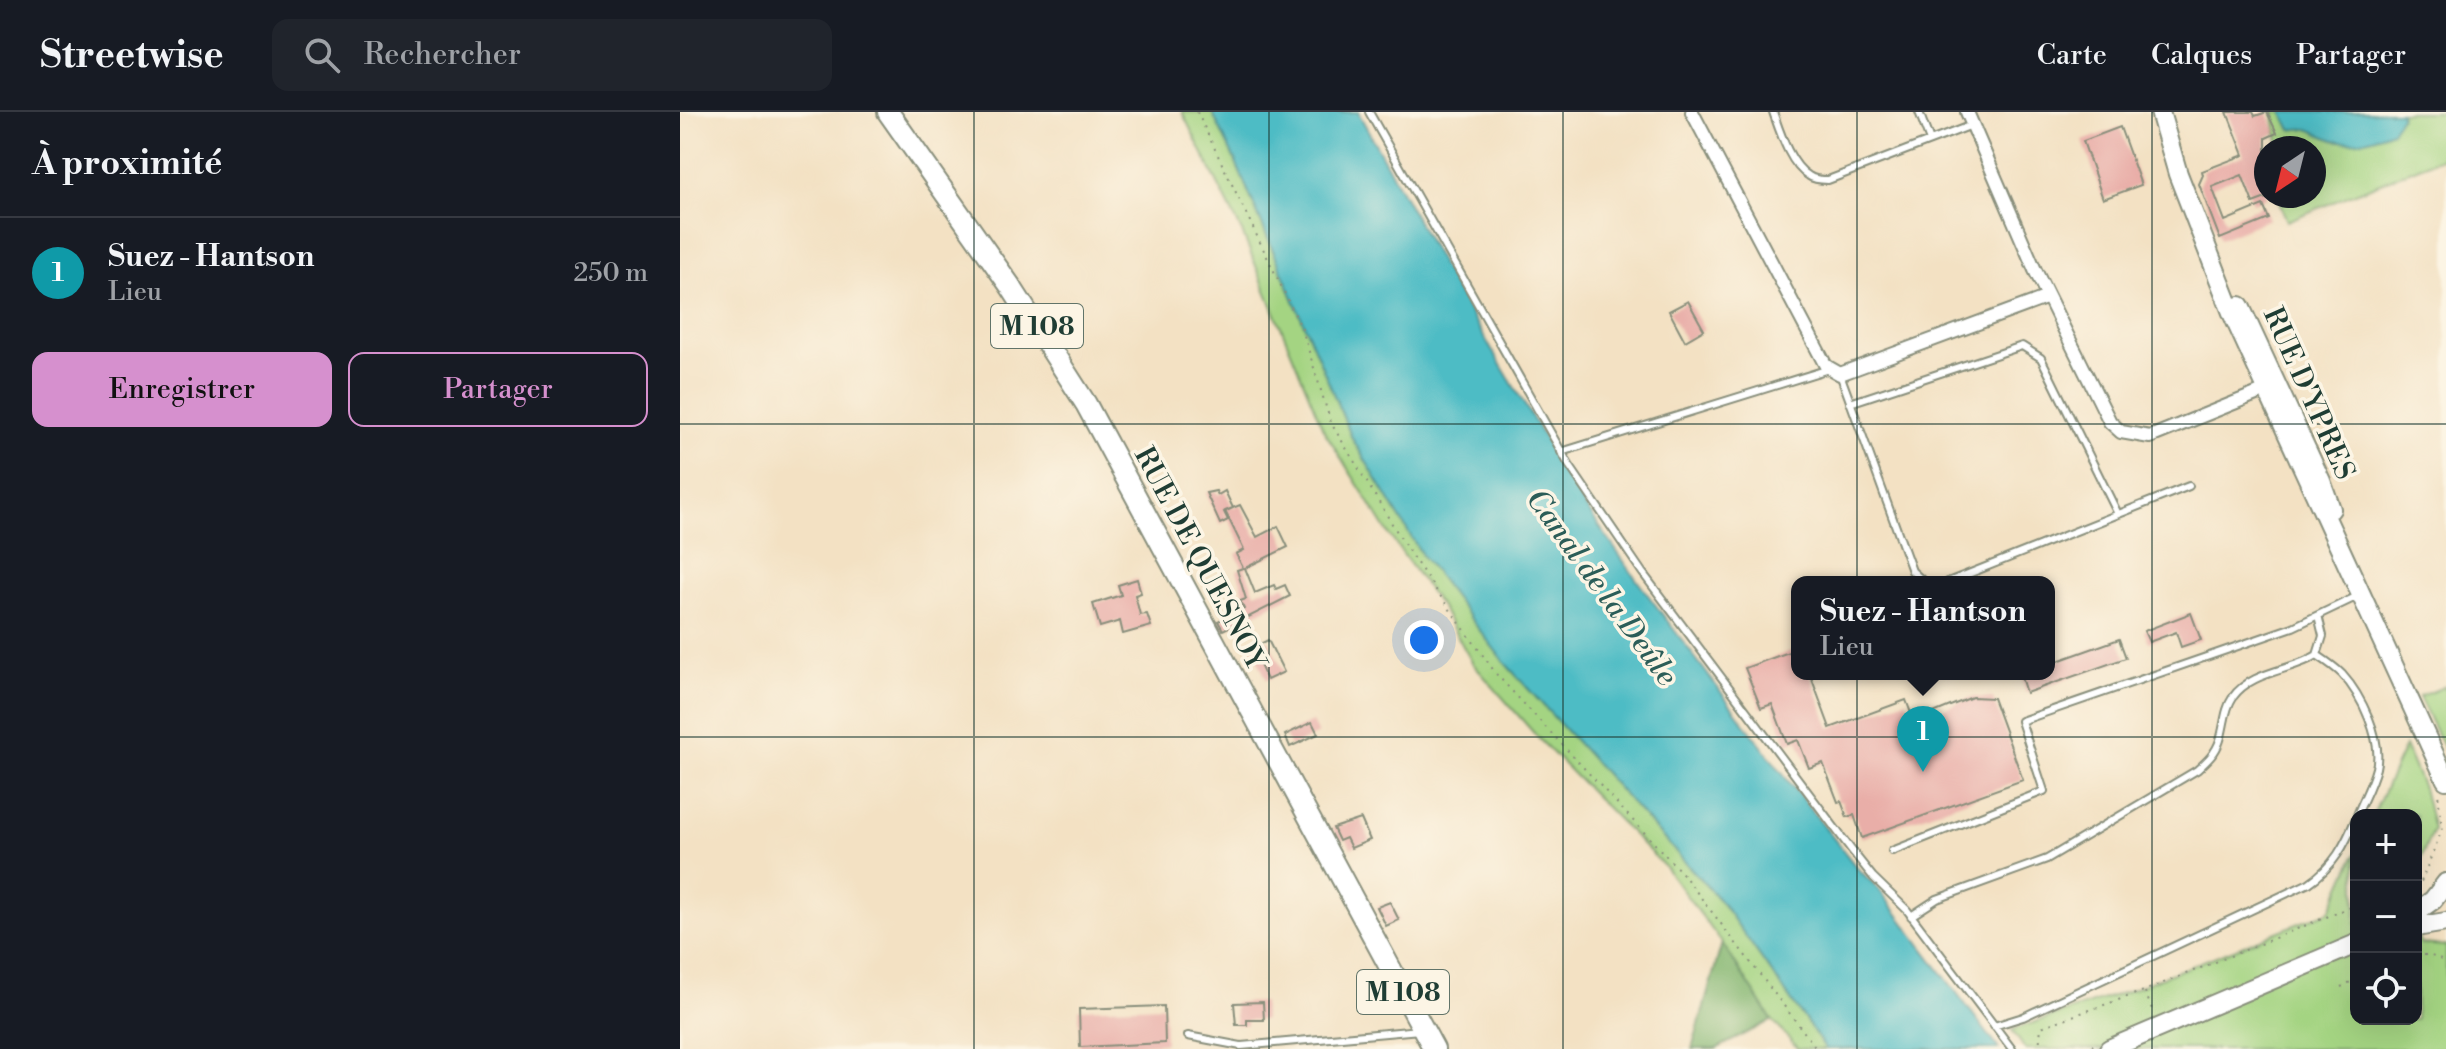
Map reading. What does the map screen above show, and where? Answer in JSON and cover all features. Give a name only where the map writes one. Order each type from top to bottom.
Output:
[{"type":"main road","name":"RUE DE QUESNOY","points":[[888,112],[1018,297],[1080,395],[1434,1049]]},
{"type":"main road","name":"RUE D'YPRES","points":[[2160,112],[2178,174],[2233,315],[2446,780]]},
{"type":"main road","name":"RUE D'YPRES","points":[[2211,255],[2254,331],[2315,468],[2345,560]]},
{"type":"main road","name":"RUE D'YPRES","points":[[2426,732],[2446,765]]},
{"type":"main road","points":[[2422,908],[2433,900],[2446,883]]},
{"type":"main road","points":[[2422,926],[2446,922]]},
{"type":"main road","points":[[2109,1049],[2350,947]]},
{"type":"street","points":[[1692,112],[1826,366],[1835,371],[2048,297]]},
{"type":"street","points":[[1967,112],[2048,297],[2110,422],[2121,432],[2150,437],[2266,390]]},
{"type":"lane","points":[[1369,112],[1561,452],[1664,602],[1853,852],[1911,916],[2012,1049]]},
{"type":"lane","points":[[1785,112],[1774,114],[1779,131],[1799,167],[1811,178],[1828,180],[1972,125]]},
{"type":"lane","points":[[1919,112],[1930,141]]},
{"type":"lane","points":[[1850,403],[2022,346],[2041,358],[2118,514]]},
{"type":"lane","points":[[1561,452],[1835,371],[1850,403],[1912,571],[1917,576]]},
{"type":"lane","points":[[1963,576],[2189,486]]},
{"type":"lane","points":[[1892,851],[2044,791],[2021,721],[2293,627],[2361,595]]},
{"type":"lane","points":[[1911,916],[1937,899],[2047,859],[2197,770],[2212,756],[2220,740],[2225,712],[2232,697],[2242,687],[2317,655],[2323,636],[2318,615]]},
{"type":"lane","points":[[2317,655],[2349,682],[2372,725],[2378,747],[2376,768],[2359,809]]},
{"type":"lane","points":[[1994,1026],[2023,1017],[2309,883],[2332,865],[2350,830]]},
{"type":"lane","points":[[1188,1036],[1241,1046],[1423,1029]]},
{"type":"path","points":[[1197,112],[1302,329],[1331,423],[1411,555],[1497,675],[1682,873],[1817,1049]]},
{"type":"path","points":[[2421,881],[2441,836],[2446,833]]},
{"type":"path","points":[[2039,1049],[2041,1027],[2144,991],[2350,907]]},
{"type":"path","points":[[2422,955],[2446,962]]},
{"type":"path","points":[[2341,987],[2350,982]]},
{"type":"path","points":[[2144,991],[2156,1019]]},
{"type":"green space","points":[[1182,112],[1212,112],[1352,438],[1422,555],[1505,663],[1722,903],[1826,1049],[1798,1049],[1772,1020],[1722,943],[1665,867],[1540,740],[1473,664],[1441,607],[1390,536],[1323,429],[1242,232]]},
{"type":"green space","points":[[2273,112],[2446,112],[2446,156],[2326,205],[2326,136],[2278,136]]},
{"type":"green space","points":[[2282,208],[2319,208],[2287,221]]},
{"type":"green space","points":[[2446,686],[2446,753],[2419,697]]},
{"type":"green space","points":[[2405,746],[2423,788],[2433,830],[2422,855],[2422,809],[2376,809]]},
{"type":"green space","points":[[2350,866],[2350,1025],[2422,1025],[2422,944],[2446,946],[2446,1049],[2025,1049],[2012,1030],[2125,992],[2330,911]]},
{"type":"green space","points":[[1722,943],[1772,1020],[1716,1049],[1692,1049]]},
{"type":"water","name":"Canal de la Deûle","points":[[1212,112],[1358,112],[1441,264],[1583,503],[1782,773],[1858,869],[1878,888],[1999,1049],[1826,1049],[1722,903],[1505,663],[1422,555],[1352,438]]},
{"type":"water","points":[[2282,112],[2401,112],[2392,131],[2371,139],[2350,142],[2327,138],[2310,130],[2291,130]]},
{"type":"building","points":[[2227,112],[2253,112],[2255,116],[2267,112],[2277,133],[2254,136],[2254,203],[2242,175],[2212,187],[2225,221],[2256,208],[2264,208],[2269,219],[2220,239],[2199,184],[2202,171],[2244,155]]},
{"type":"building","points":[[2120,127],[2141,185],[2103,199],[2083,141]]},
{"type":"building","points":[[1688,301],[1704,330],[1685,341],[1669,311]]},
{"type":"building","points":[[1216,491],[1218,495],[1225,491],[1233,508],[1224,512],[1228,520],[1220,524],[1206,493]]},
{"type":"building","points":[[1240,505],[1257,537],[1278,526],[1288,547],[1245,568],[1255,593],[1274,585],[1276,589],[1285,585],[1290,596],[1223,630],[1218,621],[1244,609],[1240,601],[1246,599],[1237,570],[1243,568],[1236,554],[1244,550],[1225,511]]},
{"type":"building","points":[[1137,579],[1141,593],[1135,595],[1140,615],[1147,614],[1151,626],[1123,634],[1120,621],[1100,627],[1093,604],[1121,595],[1118,585]]},
{"type":"building","points":[[2191,613],[2201,640],[2181,647],[2176,632],[2149,642],[2144,631]]},
{"type":"building","points":[[2119,639],[2126,658],[2026,693],[2022,680],[2055,680],[2055,662]]},
{"type":"building","points":[[1268,640],[1284,672],[1267,680],[1252,648]]},
{"type":"building","points":[[1791,651],[1791,680],[1812,680],[1830,728],[1906,700],[1914,721],[1972,697],[1993,698],[2023,780],[1862,838],[1854,815],[1847,817],[1841,801],[1838,802],[1823,763],[1809,768],[1798,740],[1787,744],[1772,704],[1761,708],[1745,668]]},
{"type":"building","points":[[1312,722],[1318,734],[1290,747],[1285,735]]},
{"type":"building","points":[[1361,819],[1370,840],[1351,848],[1346,838],[1339,841],[1333,828]]},
{"type":"building","points":[[1390,902],[1399,920],[1386,926],[1377,907]]},
{"type":"building","points":[[1263,1002],[1264,1020],[1247,1020],[1247,1025],[1236,1025],[1234,1003]]},
{"type":"building","points":[[1164,1006],[1165,1043],[1080,1047],[1079,1009]]},
{"type":"place","name":"Suez - Hantson","points":[[1923,772]]}]
